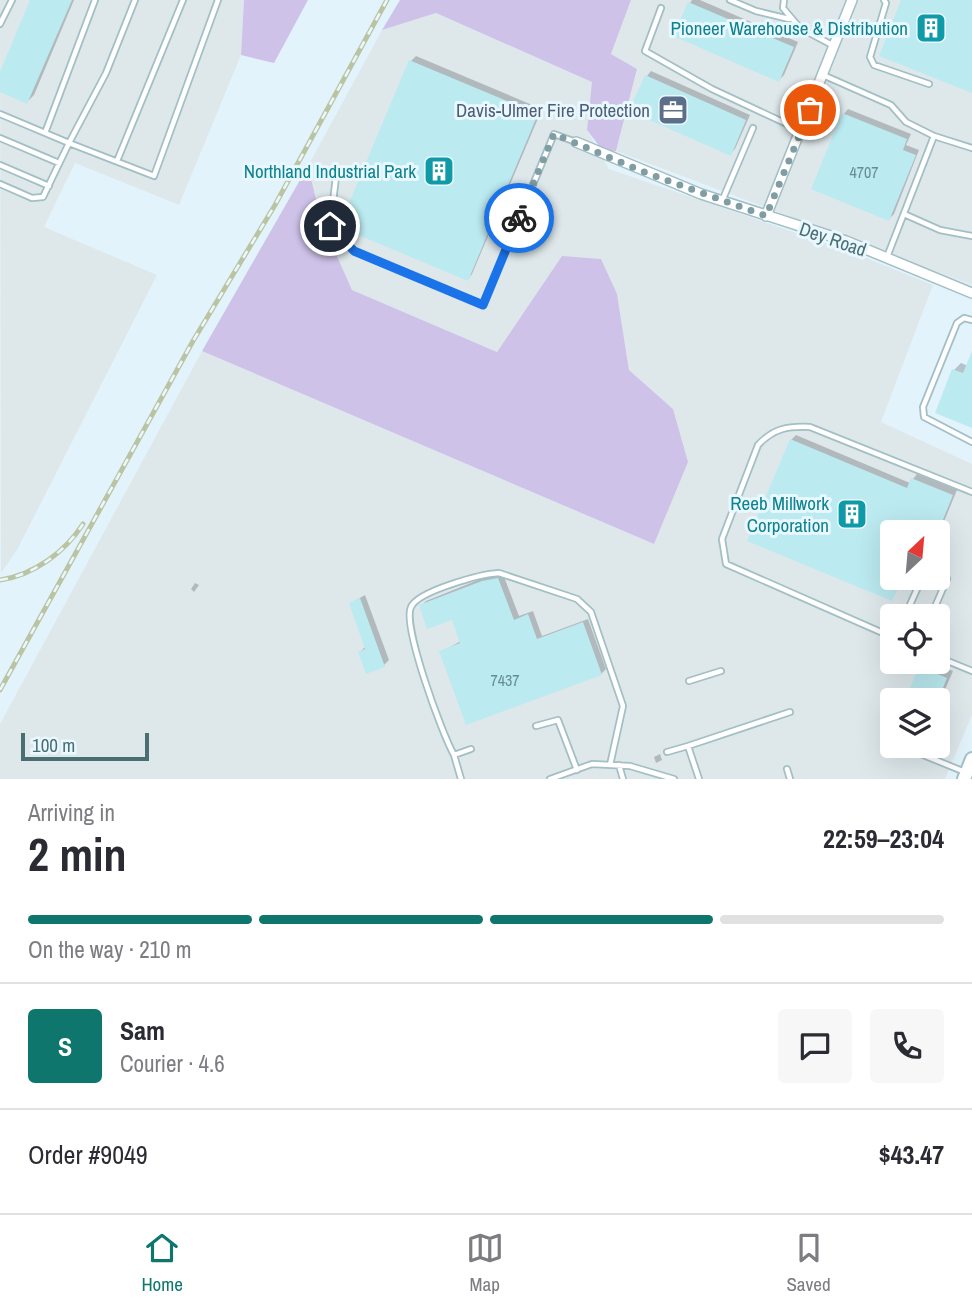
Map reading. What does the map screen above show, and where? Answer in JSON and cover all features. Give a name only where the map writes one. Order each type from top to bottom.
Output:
[{"type":"main road","points":[[965,776],[972,759]]},
{"type":"street","points":[[766,216],[852,0]]},
{"type":"street","name":"Dey Road","points":[[576,142],[644,172],[887,258],[972,293]]},
{"type":"lane","points":[[0,24],[12,0]]},
{"type":"lane","points":[[45,133],[95,0]]},
{"type":"lane","points":[[0,184],[32,198],[43,197],[106,73],[135,0]]},
{"type":"lane","points":[[117,161],[183,0]]},
{"type":"lane","points":[[0,114],[154,176],[218,0]]},
{"type":"lane","points":[[730,0],[756,11],[790,19]]},
{"type":"lane","points":[[784,0],[783,8],[790,19],[800,28],[834,46]]},
{"type":"lane","points":[[884,0],[881,25],[870,57],[874,65],[929,84]]},
{"type":"lane","points":[[661,8],[645,51],[712,89],[801,131]]},
{"type":"lane","points":[[823,75],[891,106],[906,122],[934,136],[972,148]]},
{"type":"lane","points":[[722,201],[753,128]]},
{"type":"lane","points":[[336,177],[330,226],[354,251],[483,305],[554,134],[576,142]]},
{"type":"lane","points":[[887,258],[934,136]]},
{"type":"lane","points":[[0,138],[59,163]]},
{"type":"lane","points":[[0,164],[49,186]]},
{"type":"lane","points":[[903,214],[940,230],[972,236]]},
{"type":"lane","points":[[972,320],[964,318],[957,323],[923,407],[924,417],[934,425],[972,442]]},
{"type":"lane","points":[[880,632],[726,564],[722,539],[758,445],[770,433],[789,426],[810,427],[972,492]]},
{"type":"lane","points":[[461,779],[454,755],[442,733],[410,636],[410,609],[418,597],[486,574],[499,573],[577,599],[591,612],[623,706],[610,765]]},
{"type":"lane","points":[[950,662],[972,671]]},
{"type":"lane","points":[[689,681],[721,671]]},
{"type":"lane","points":[[667,752],[790,712]]},
{"type":"lane","points":[[536,726],[558,720],[577,769]]},
{"type":"lane","points":[[688,746],[699,779]]},
{"type":"lane","points":[[454,755],[471,749]]},
{"type":"lane","points":[[927,758],[965,776]]},
{"type":"lane","points":[[551,779],[592,764],[619,765],[674,779]]},
{"type":"lane","points":[[619,765],[623,779]]},
{"type":"lane","points":[[787,769],[790,779]]},
{"type":"shaded area","points":[[0,0],[244,0],[241,55],[179,205],[75,163],[44,227],[157,275],[17,550],[1,573]]},
{"type":"shaded area","points":[[244,0],[308,0],[274,63],[241,55]]},
{"type":"shaded area","points":[[400,0],[631,0],[611,54],[637,69],[616,151],[606,155],[587,130],[592,82],[436,13],[382,30]]},
{"type":"shaded area","points":[[631,0],[972,0],[972,285],[616,151],[637,69],[611,54]]},
{"type":"shaded area","points":[[436,13],[593,82],[587,130],[609,169],[849,251],[933,285],[881,422],[972,464],[972,715],[945,779],[0,779],[0,724],[202,351],[654,544],[673,409],[629,370],[617,294],[562,257],[497,352],[352,290],[321,220],[308,166],[382,30]]},
{"type":"shaded area","points":[[308,166],[321,220],[352,290],[497,352],[562,256],[601,259],[617,294],[629,370],[673,409],[688,462],[654,544],[202,351]]},
{"type":"building","points":[[30,0],[72,0],[27,104],[0,92],[0,72]]},
{"type":"building","name":"Pioneer Warehouse & Distribution","points":[[901,0],[972,0],[972,93],[879,56]]},
{"type":"building","points":[[688,2],[794,47],[779,82],[673,36]]},
{"type":"building","name":"Northland Industrial Park","points":[[409,60],[538,114],[468,281],[339,227]]},
{"type":"building","points":[[645,75],[746,120],[731,156],[629,111]]},
{"type":"building","points":[[842,113],[907,139],[903,150],[916,155],[889,221],[811,189]]},
{"type":"building","points":[[972,351],[972,428],[935,413],[952,369],[963,373]]},
{"type":"building","name":"Reeb Millwork Corporation","points":[[790,439],[907,488],[911,478],[953,495],[943,520],[880,520],[880,590],[897,590],[892,601],[747,541]]},
{"type":"building","points":[[498,578],[514,620],[528,614],[537,639],[583,622],[602,675],[466,725],[439,651],[460,643],[452,620],[427,629],[419,605],[482,581]]},
{"type":"building","points":[[360,598],[385,667],[366,674],[358,652],[365,649],[349,603]]},
{"type":"building","points":[[916,674],[938,674],[947,678],[943,688],[910,688]]},
{"type":"railway","points":[[0,690],[193,341],[275,205],[387,0]]},
{"type":"railway","points":[[0,580],[25,573],[48,561],[67,544],[83,524]]},
{"type":"way so far","points":[[519,218],[554,134],[644,172],[766,216],[810,110]]},
{"type":"place","name":"Pioneer Warehouse & Distribution","points":[[931,28]]},
{"type":"place","name":"Davis-Ulmer Fire Protection","points":[[673,110]]},
{"type":"place","name":"Northland Industrial Park","points":[[439,171]]},
{"type":"place","name":"Reeb Millwork Corporation","points":[[852,514]]},
{"type":"route","points":[[330,226],[354,251],[483,305],[519,218]]}]
